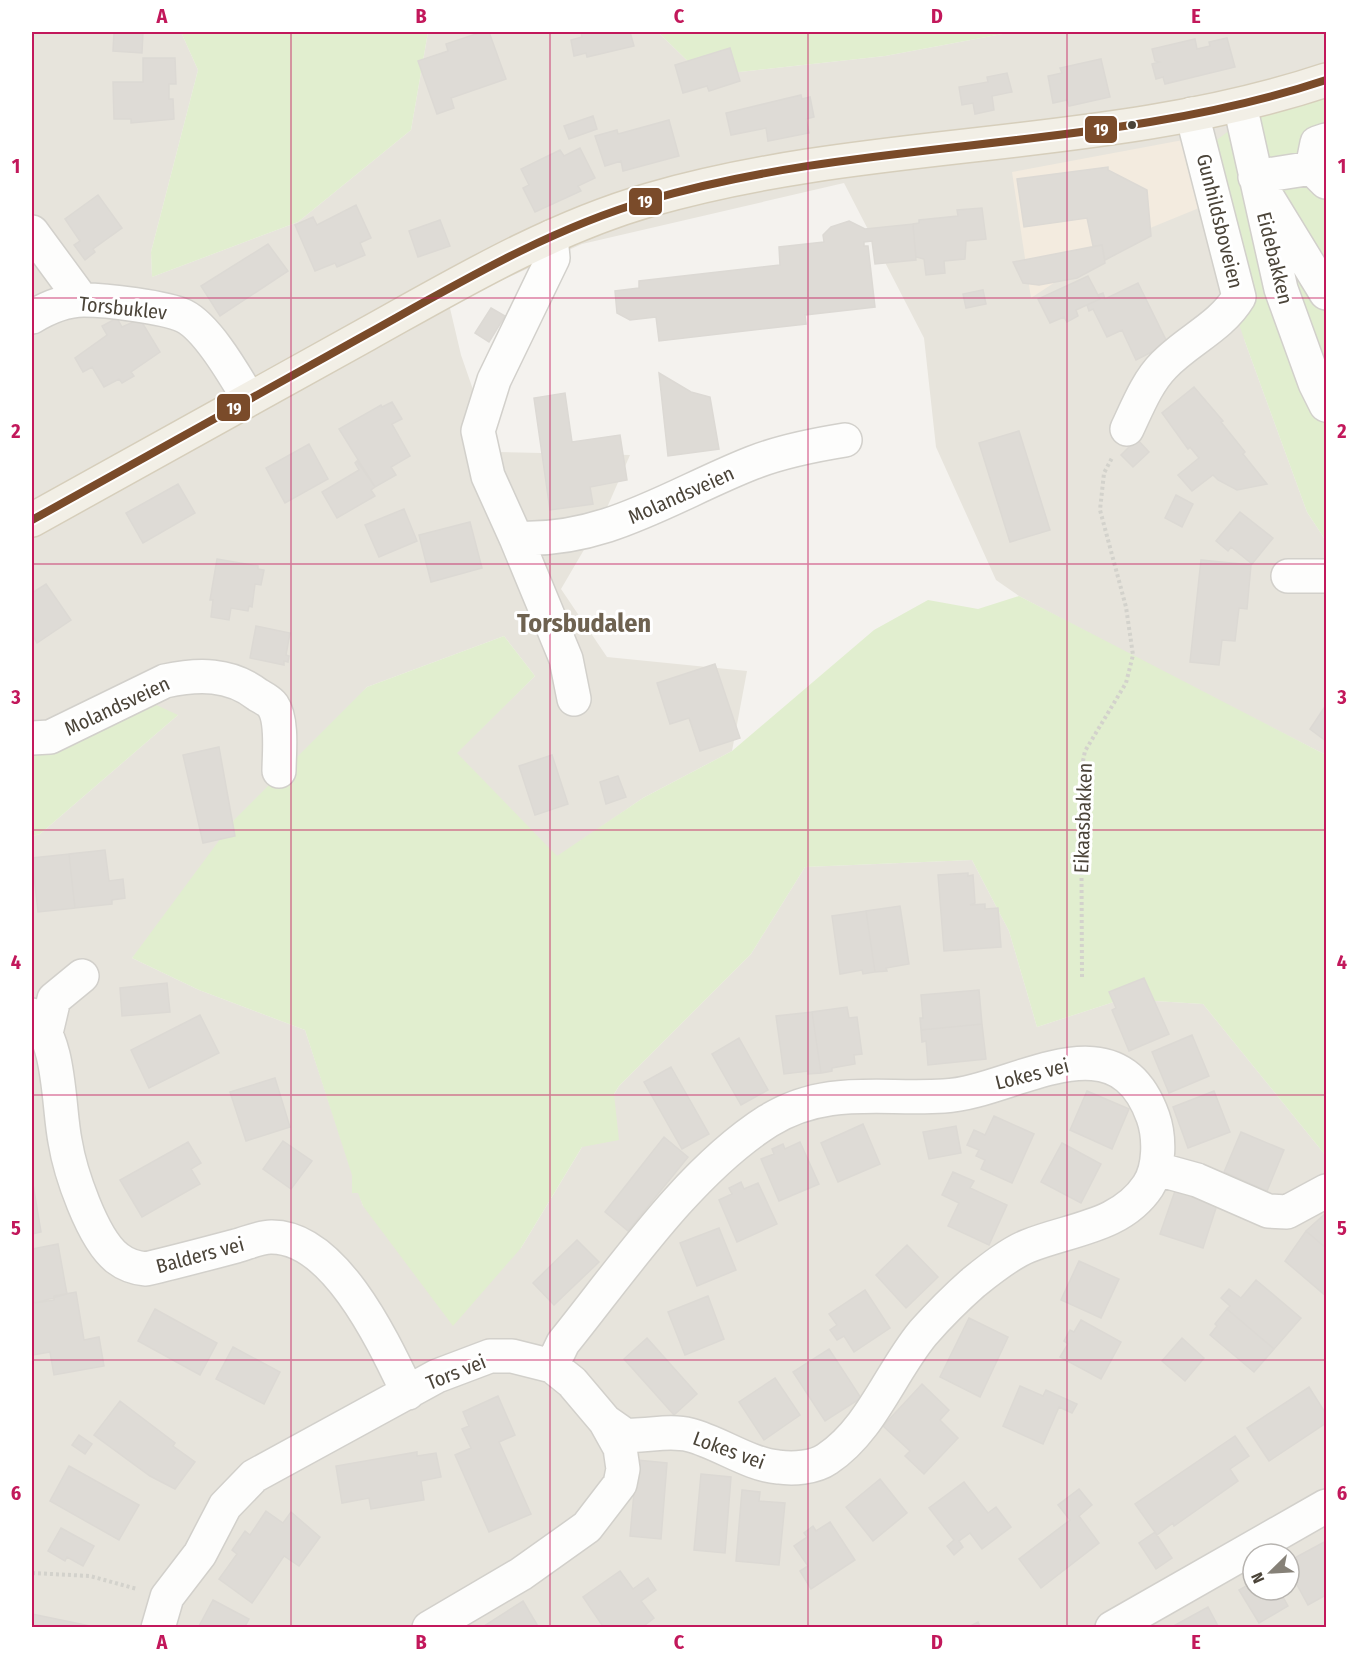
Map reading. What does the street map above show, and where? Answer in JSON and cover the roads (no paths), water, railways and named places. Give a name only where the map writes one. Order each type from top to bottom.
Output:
[{"type":"main road","points":[[32,520],[475,274],[551,237],[646,201],[733,178],[813,165],[1055,136],[1192,114],[1240,105],[1326,80]]},
{"type":"street","name":"Eidebakken","points":[[1240,105],[1281,289],[1315,384],[1326,405]]},
{"type":"street","name":"Gunhildsboveien","points":[[1127,429],[1147,389],[1163,365],[1229,313],[1239,297],[1192,114]]},
{"type":"street","points":[[1322,163],[1255,177],[1326,293]]},
{"type":"street","points":[[32,232],[82,300]]},
{"type":"street","points":[[551,237],[553,258],[494,380],[478,430],[488,476],[566,659],[574,699]]},
{"type":"street","name":"Torsbuklev","points":[[32,316],[48,308],[82,300],[158,309],[184,317],[205,336],[249,399]]},
{"type":"street","name":"Molandsveien","points":[[516,538],[543,539],[613,526],[753,462],[801,447],[845,440]]},
{"type":"street","points":[[1288,576],[1326,576]]},
{"type":"street","name":"Molandsveien","points":[[32,738],[50,737],[165,681],[185,677],[215,676],[244,684],[274,706],[280,733],[279,771]]},
{"type":"street","name":"Balders vei","points":[[82,976],[54,999],[39,1024],[56,1074],[65,1143],[81,1194],[99,1235],[115,1257],[132,1268],[146,1269],[270,1237],[293,1239],[318,1254],[340,1277],[383,1341],[408,1393]]},
{"type":"street","name":"Lokes vei","points":[[552,1366],[563,1343],[676,1204],[720,1158],[770,1120],[816,1100],[850,1095],[948,1096],[1065,1063],[1111,1067],[1136,1083],[1154,1119],[1158,1169],[1147,1188],[1122,1212],[1104,1222],[1024,1247],[975,1281],[923,1333],[864,1421],[825,1461],[809,1466],[775,1467],[687,1434],[656,1432],[625,1436],[604,1421]]},
{"type":"street","points":[[1158,1169],[1197,1180],[1268,1211],[1287,1212],[1326,1191]]},
{"type":"street","name":"Tors vei","points":[[162,1612],[200,1554],[225,1506],[254,1476],[437,1376],[490,1356],[512,1356],[552,1366],[572,1382],[604,1421],[620,1448],[620,1484],[587,1527],[521,1574],[429,1628]]},
{"type":"street","points":[[1112,1628],[1326,1506]]},
{"type":"district","name":"Torsbudalen","points":[[584,623]]}]
